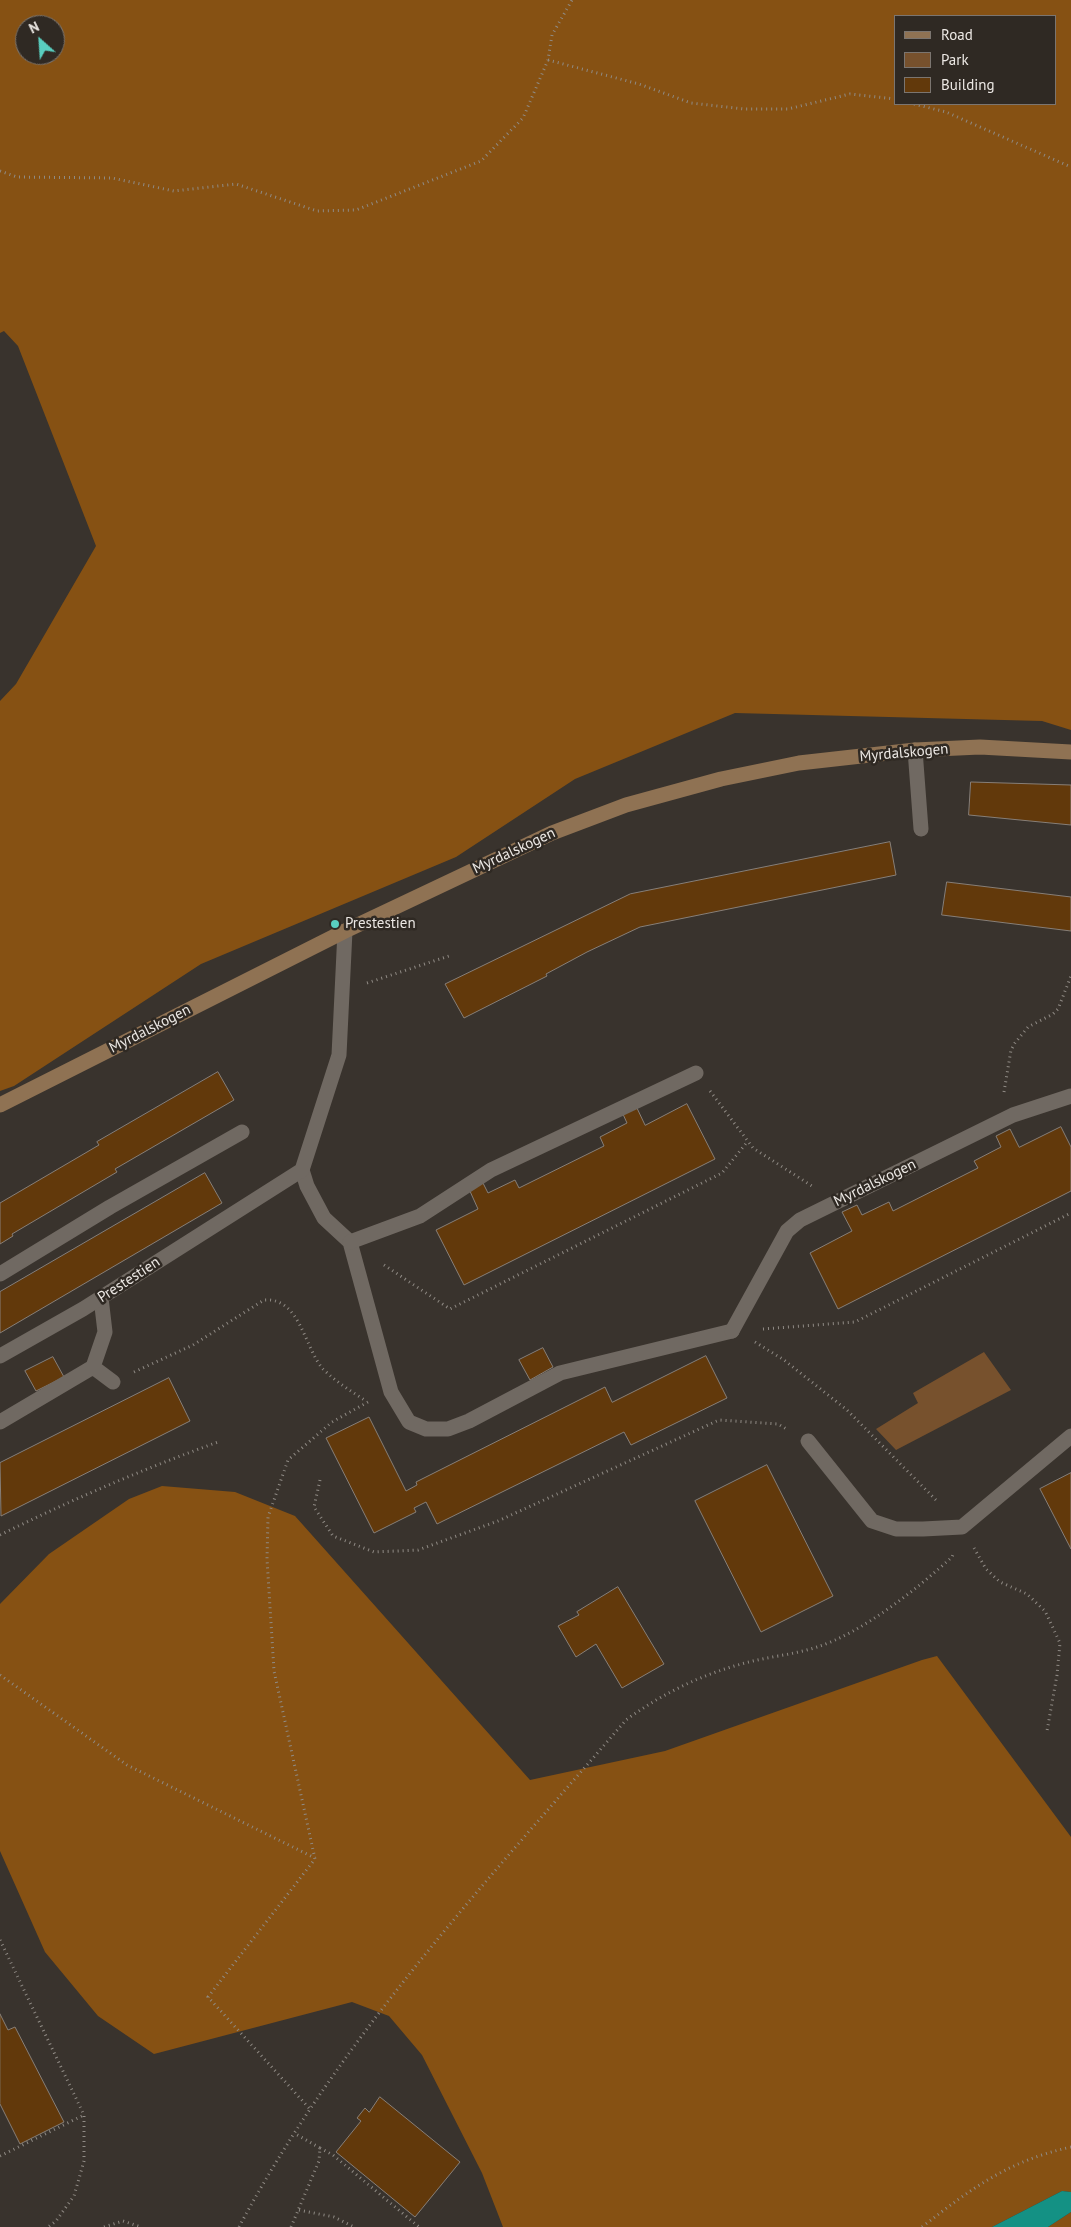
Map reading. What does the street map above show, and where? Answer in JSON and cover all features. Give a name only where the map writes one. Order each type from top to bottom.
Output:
[{"type":"main road","name":"Myrdalskogen","points":[[0,1105],[345,931],[552,833],[626,805],[721,779],[799,763],[914,750],[980,747],[1071,752]]},
{"type":"street","points":[[914,750],[921,829]]},
{"type":"street","points":[[345,931],[340,1055],[302,1170],[307,1186],[324,1218],[350,1242],[391,1392],[408,1422],[426,1429],[448,1429],[469,1421],[560,1373],[732,1331]]},
{"type":"street","points":[[350,1242],[420,1216],[491,1170],[696,1073]]},
{"type":"street","name":"Myrdalskogen","points":[[732,1331],[787,1231],[800,1220],[1013,1115],[1071,1096]]},
{"type":"street","points":[[0,1274],[242,1132]]},
{"type":"street","name":"Prestestien","points":[[0,1356],[101,1298],[302,1170]]},
{"type":"street","points":[[0,1422],[93,1367],[105,1332],[101,1298]]},
{"type":"street","points":[[93,1367],[113,1382]]},
{"type":"street","points":[[808,1441],[872,1522],[896,1529],[962,1527],[1071,1436]]},
{"type":"path","points":[[0,171],[17,177],[112,178],[174,191],[236,184],[317,211],[356,210],[481,161],[523,118],[548,60],[552,35],[572,0]]},
{"type":"path","points":[[548,60],[639,84],[691,103],[744,109],[788,109],[850,94],[894,99]]},
{"type":"path","points":[[918,105],[946,112],[1071,167]]},
{"type":"path","points":[[342,991],[452,955]]},
{"type":"path","points":[[1013,1115],[1003,1098],[1011,1050],[1028,1027],[1053,1014],[1058,1009],[1071,976]]},
{"type":"path","points":[[696,1073],[753,1148],[816,1188],[830,1205]]},
{"type":"path","points":[[350,1242],[450,1309],[722,1173],[748,1141]]},
{"type":"path","points":[[732,1331],[855,1322],[1071,1214]]},
{"type":"path","points":[[113,1382],[194,1345],[264,1300],[274,1299],[286,1305],[322,1367],[340,1384],[367,1402]]},
{"type":"path","points":[[732,1331],[784,1360],[847,1410],[962,1527],[986,1570],[1000,1582],[1026,1594],[1045,1611],[1060,1643],[1047,1731]]},
{"type":"path","points":[[315,1859],[274,1671],[267,1559],[268,1517],[288,1460],[332,1422],[367,1402],[391,1392]]},
{"type":"path","points":[[320,1480],[314,1507],[333,1536],[374,1552],[418,1550],[498,1521],[719,1420],[778,1424],[808,1441]]},
{"type":"path","points":[[0,1535],[80,1496],[154,1465],[218,1442]]},
{"type":"path","points":[[239,2227],[309,2108],[457,1914],[626,1720],[648,1704],[697,1679],[751,1662],[817,1648],[848,1635],[922,1584],[952,1557],[962,1527]]},
{"type":"path","points":[[0,1675],[127,1765],[315,1859]]},
{"type":"path","points":[[309,2108],[208,1997],[315,1859]]},
{"type":"path","points":[[0,1940],[84,2115],[84,2161],[74,2196],[56,2220],[48,2227]]},
{"type":"path","points":[[0,2156],[84,2115]]},
{"type":"path","points":[[294,2132],[340,2161],[419,2227]]},
{"type":"path","points":[[922,2227],[982,2182],[1016,2164],[1071,2147]]},
{"type":"path","points":[[291,2227],[319,2161],[320,2148]]},
{"type":"path","points":[[299,2210],[334,2217],[354,2227]]},
{"type":"path","points":[[104,2227],[123,2220],[140,2227]]},
{"type":"green space","points":[[984,1352],[1011,1390],[896,1450],[876,1429],[918,1403],[913,1393]]},
{"type":"shaded area","points":[[0,0],[1071,0],[1071,730],[1042,721],[735,713],[575,779],[456,857],[201,964],[14,1086],[0,1091],[0,701],[16,684],[96,546],[18,346],[4,331],[0,333]]},
{"type":"shaded area","points":[[162,1486],[235,1492],[295,1516],[530,1780],[665,1751],[937,1656],[1071,1837],[1071,2192],[1062,2191],[992,2227],[503,2227],[482,2173],[422,2055],[389,2016],[352,2002],[154,2054],[98,2016],[45,1952],[0,1851],[0,1604],[49,1554],[129,1499]]},
{"type":"shaded area","points":[[1071,2212],[1071,2227],[1048,2227]]},
{"type":"water","points":[[1062,2191],[1071,2192],[1071,2212],[1048,2227],[992,2227]]},
{"type":"building","points":[[971,782],[1071,785],[1071,825],[969,815]]},
{"type":"building","points":[[890,842],[896,875],[640,927],[587,952],[546,974],[547,976],[464,1018],[445,984],[630,894]]},
{"type":"building","points":[[947,882],[1071,897],[1071,931],[942,915]]},
{"type":"building","points":[[218,1072],[234,1100],[115,1169],[117,1172],[12,1234],[13,1236],[0,1244],[0,1203],[99,1145],[97,1142]]},
{"type":"building","points":[[687,1104],[715,1159],[464,1285],[436,1230],[478,1209],[469,1189],[483,1183],[488,1193],[515,1180],[519,1188],[604,1146],[600,1137],[627,1123],[622,1112],[636,1106],[645,1125]]},
{"type":"building","points":[[1061,1127],[1071,1147],[1071,1191],[838,1309],[810,1253],[852,1231],[842,1212],[857,1205],[862,1215],[889,1202],[893,1211],[978,1168],[974,1161],[1001,1147],[996,1136],[1010,1129],[1019,1147]]},
{"type":"building","points":[[205,1173],[222,1203],[0,1333],[0,1292]]},
{"type":"building","points":[[543,1348],[553,1367],[530,1380],[519,1360]]},
{"type":"building","points":[[706,1356],[727,1398],[631,1445],[624,1432],[437,1524],[426,1502],[414,1508],[416,1512],[374,1533],[326,1438],[369,1417],[406,1491],[417,1485],[416,1482],[605,1387],[612,1402]]},
{"type":"building","points":[[53,1357],[64,1377],[36,1391],[25,1371]]},
{"type":"building","points":[[169,1378],[190,1421],[1,1516],[0,1463]]},
{"type":"building","points":[[767,1465],[833,1596],[761,1632],[695,1501]]},
{"type":"building","points":[[1071,1473],[1071,1549],[1040,1489]]},
{"type":"building","points":[[618,1587],[664,1664],[622,1688],[596,1644],[576,1657],[558,1626],[579,1615],[577,1612]]},
{"type":"building","points":[[0,2014],[8,2030],[15,2027],[64,2122],[20,2144],[0,2104]]},
{"type":"building","points":[[380,2097],[460,2162],[415,2217],[336,2152],[361,2121],[357,2118],[365,2108],[369,2112]]},
{"type":"place","name":"Prestestien","points":[[335,924]]}]
